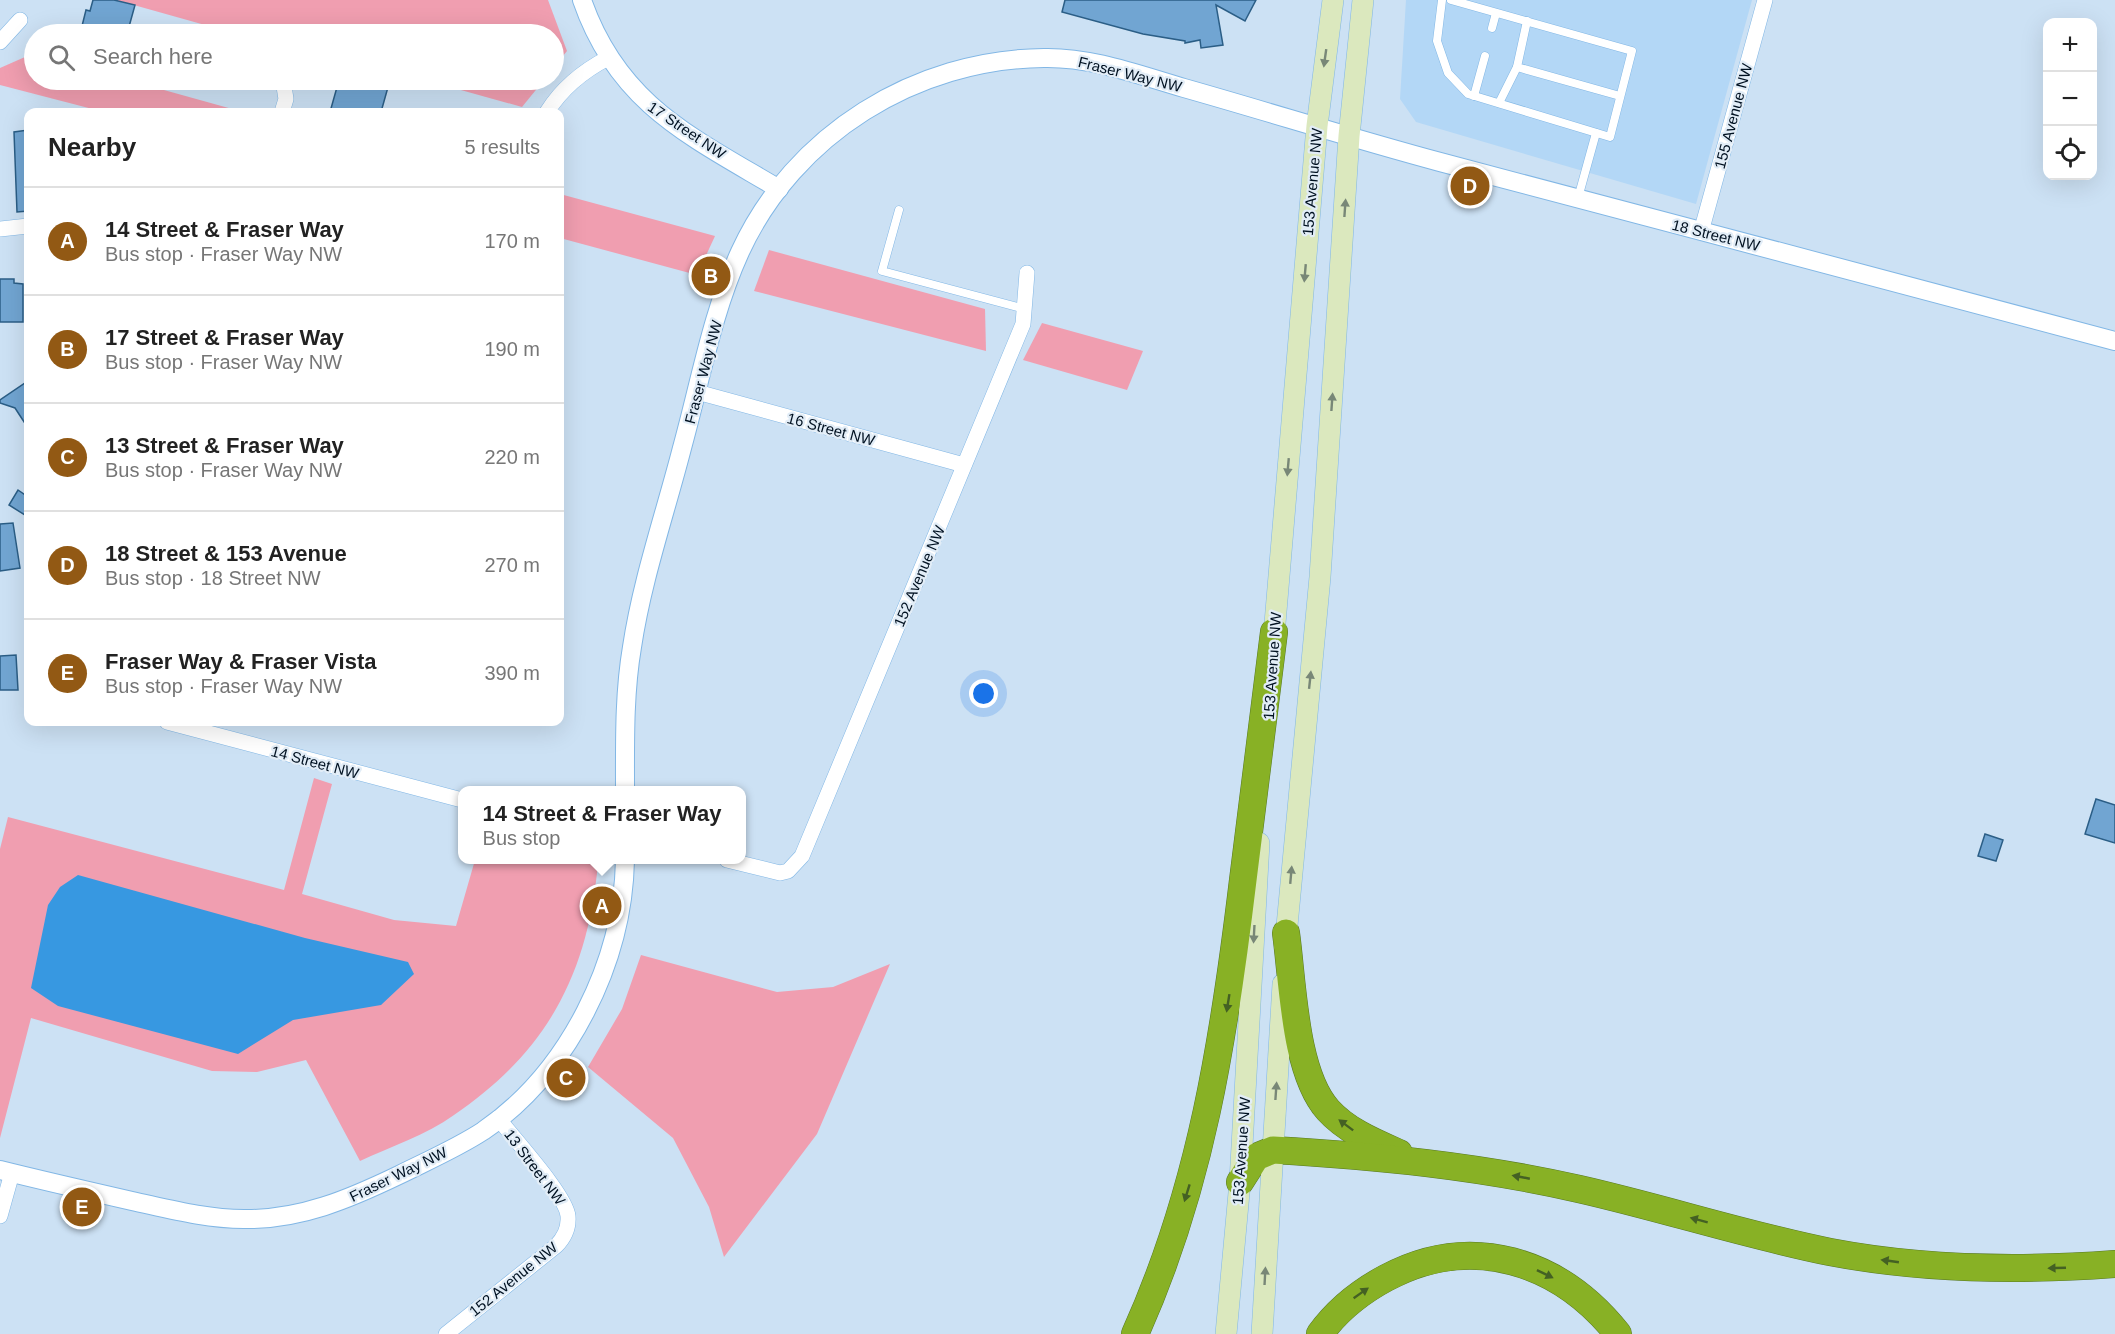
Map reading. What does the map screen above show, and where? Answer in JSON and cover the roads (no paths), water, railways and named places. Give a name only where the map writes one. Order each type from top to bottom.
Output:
[{"type":"highway","points":[[1134,1334],[1175,1231],[1201,1144],[1212,1095],[1229,994],[1274,632]]},
{"type":"highway","points":[[1286,933],[1303,1058],[1314,1091],[1328,1110],[1347,1127],[1416,1161]]},
{"type":"highway","points":[[1240,1182],[1256,1157],[1273,1149],[1416,1161],[1474,1168],[1579,1189],[1829,1252],[1894,1262],[2011,1269],[2115,1264]]},
{"type":"highway","points":[[1320,1334],[1359,1293],[1405,1268],[1448,1257],[1478,1256],[1508,1260],[1550,1275],[1590,1301],[1618,1334]]},
{"type":"main road","name":"153 Avenue NW","points":[[1226,1334],[1240,1182],[1274,632],[1317,126],[1333,0]]},
{"type":"main road","name":"153 Avenue NW","points":[[1262,1334],[1286,933],[1320,577],[1349,136],[1364,0]]},
{"type":"street","name":"17 Street NW","points":[[582,0],[608,58],[636,93],[668,121],[779,189]]},
{"type":"street","name":"155 Avenue NW","points":[[1701,232],[1765,0]]},
{"type":"street","points":[[0,42],[20,21]]},
{"type":"street","points":[[550,108],[571,82],[608,58]]},
{"type":"street","name":"Fraser Way NW","points":[[625,786],[627,695],[632,647],[642,597],[722,300],[739,255],[761,214],[809,154],[840,126],[899,91],[954,72],[1024,59],[1060,58],[1099,64],[1317,126]]},
{"type":"street","points":[[283,108],[286,99],[285,90]]},
{"type":"street","name":"18 Street NW","points":[[1317,126],[1578,199],[1854,270],[2115,341]]},
{"type":"street","points":[[0,229],[24,226]]},
{"type":"street","name":"152 Avenue NW","points":[[743,864],[780,873],[788,871],[802,856],[1023,324],[1027,273]]},
{"type":"street","name":"16 Street NW","points":[[697,392],[964,465]]},
{"type":"street","name":"14 Street NW","points":[[182,726],[458,799]]},
{"type":"street","name":"Fraser Way NW","points":[[6,1172],[204,1216],[269,1219],[298,1215],[355,1195],[459,1144],[498,1118],[551,1063],[593,997],[604,970],[618,920],[625,864]]},
{"type":"street","name":"13 Street NW","points":[[498,1118],[562,1200],[568,1217]]},
{"type":"street","points":[[0,1216],[6,1172]]},
{"type":"street","name":"152 Avenue NW","points":[[446,1334],[556,1246],[567,1229],[568,1217]]},
{"type":"lane","points":[[1442,0],[1437,41],[1448,73],[1468,94],[1610,136],[1632,51],[1451,0]]},
{"type":"lane","points":[[1492,28],[1496,13]]},
{"type":"lane","points":[[1499,103],[1517,67],[1527,21]]},
{"type":"lane","points":[[1474,96],[1485,56]]},
{"type":"lane","points":[[1517,67],[1620,96]]},
{"type":"lane","points":[[1578,199],[1596,133]]},
{"type":"lane","points":[[899,210],[882,271],[1025,309]]},
{"type":"water","points":[[78,875],[305,938],[408,962],[414,974],[381,1005],[293,1020],[238,1054],[58,1006],[31,988],[48,905],[60,887]]},
{"type":"place","name":"18 Street & 153 Avenue","points":[[1470,186]]},
{"type":"place","name":"17 Street & Fraser Way","points":[[711,276]]},
{"type":"place","name":"14 Street & Fraser Way","points":[[602,906]]},
{"type":"place","name":"13 Street & Fraser Way","points":[[566,1078]]},
{"type":"place","name":"Fraser Way & Fraser Vista","points":[[82,1207]]}]
